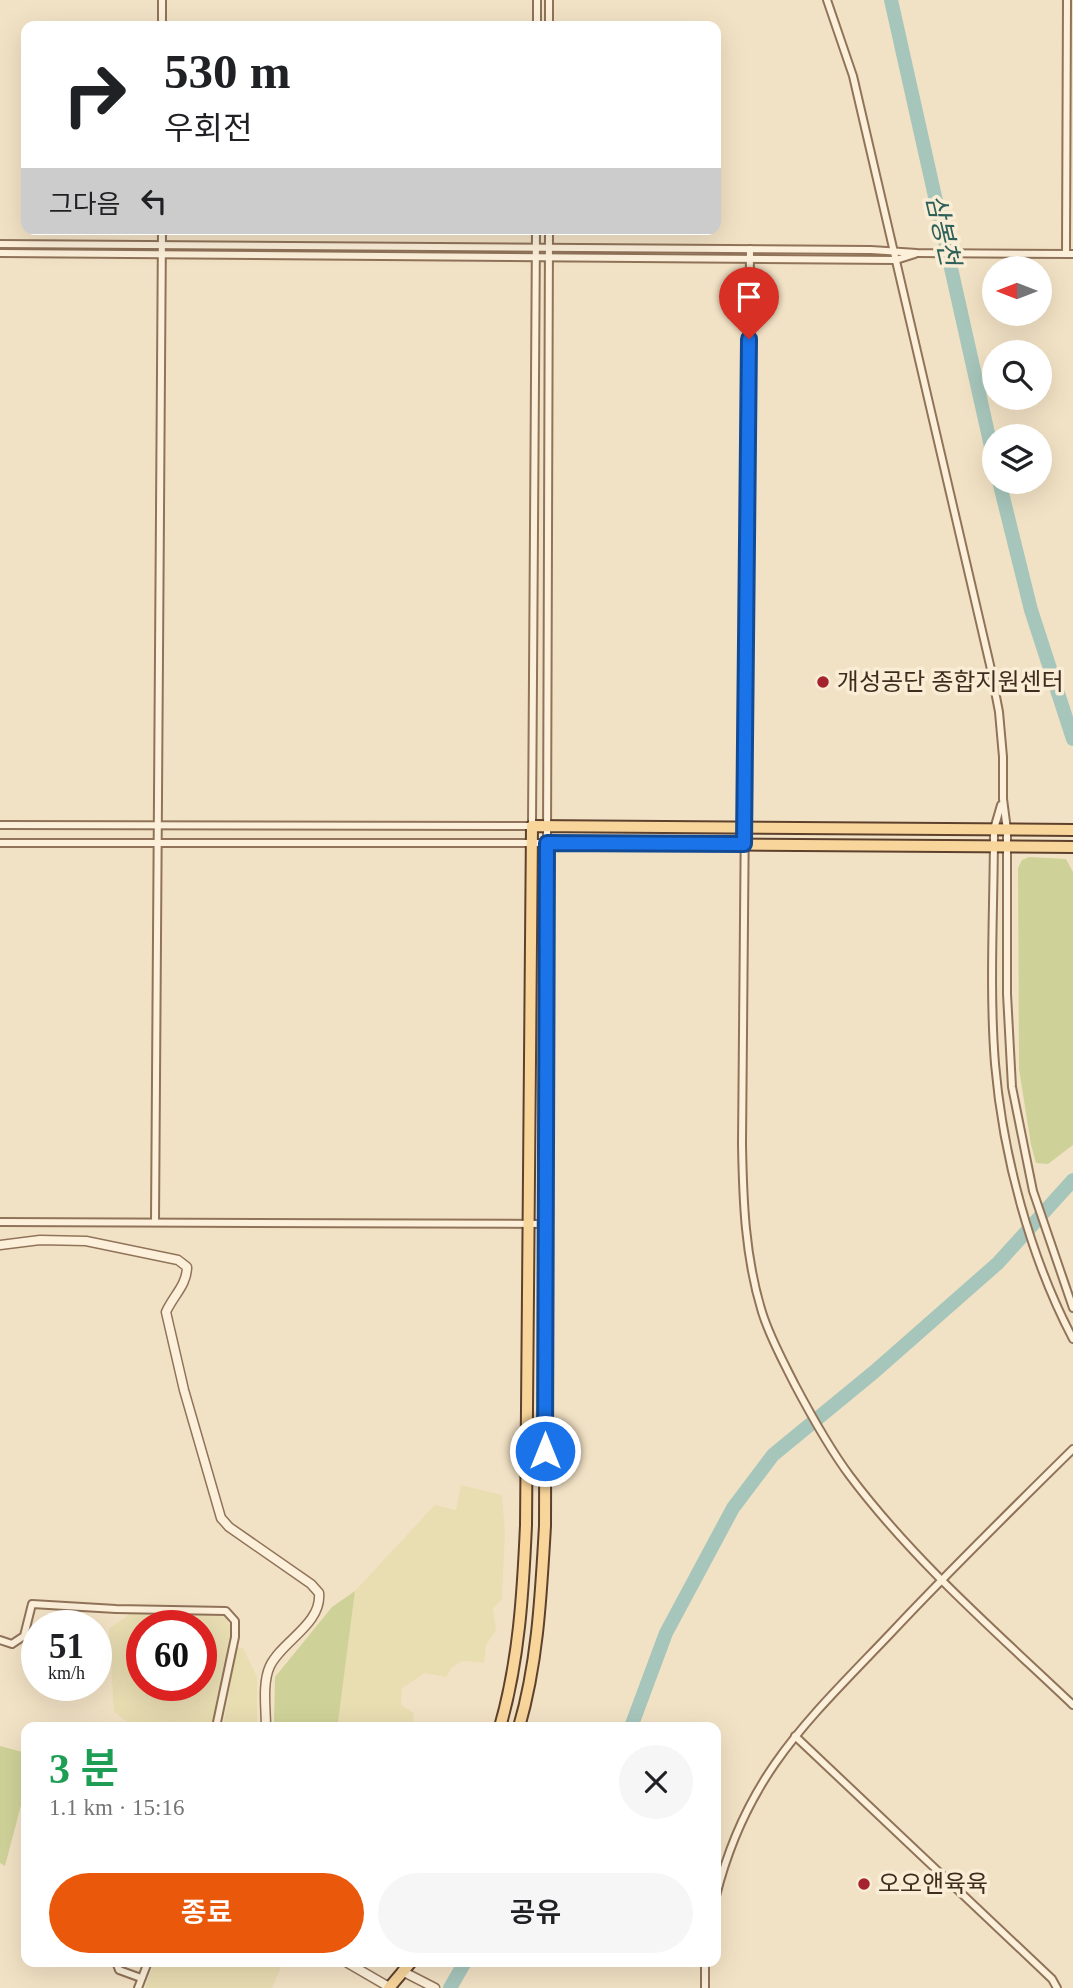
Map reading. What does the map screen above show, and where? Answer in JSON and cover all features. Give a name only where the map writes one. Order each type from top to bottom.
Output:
[{"type":"main road","points":[[501,1722],[516,1654],[527,1525],[532,826],[1068,830]]},
{"type":"main road","points":[[520,1722],[534,1657],[545,1526],[547,843],[1071,846]]},
{"type":"main road","points":[[389,1988],[405,1967]]},
{"type":"street","points":[[162,0],[162,21]]},
{"type":"street","points":[[537,0],[537,21]]},
{"type":"street","points":[[549,0],[549,21]]},
{"type":"street","points":[[827,0],[853,76],[990,665],[1003,757],[1003,799],[1007,830],[1009,1056],[1015,1109],[1033,1191],[1073,1308]]},
{"type":"street","points":[[0,244],[894,250],[917,253],[1070,254],[1067,0]]},
{"type":"street","points":[[155,1222],[162,235]]},
{"type":"street","points":[[0,825],[532,826],[536,235]]},
{"type":"street","points":[[0,843],[547,843],[549,235]]},
{"type":"street","points":[[750,249],[742,1144],[743,1203],[748,1250],[770,1337],[832,1450],[868,1499],[942,1579],[1073,1705]]},
{"type":"street","points":[[0,253],[896,260],[917,253]]},
{"type":"street","points":[[1003,799],[994,830],[995,1061],[1002,1113],[1021,1205],[1062,1318],[1073,1339]]},
{"type":"street","points":[[0,1222],[546,1224]]},
{"type":"street","points":[[0,1245],[40,1240],[86,1241],[178,1260],[187,1267],[180,1290],[166,1312],[178,1366],[221,1518],[229,1527],[311,1584],[319,1594],[317,1610],[271,1665],[267,1678],[265,1722]]},
{"type":"street","points":[[721,1877],[744,1813],[766,1774],[794,1736],[942,1579],[1073,1449]]},
{"type":"street","points":[[0,1640],[12,1644],[24,1636],[32,1604],[226,1611],[235,1621],[235,1637],[217,1722]]},
{"type":"street","points":[[794,1736],[1052,1979],[1057,1988]]},
{"type":"street","points":[[118,1967],[119,1970],[141,1978]]},
{"type":"street","points":[[138,1988],[146,1967]]},
{"type":"street","points":[[354,1967],[389,1988]]},
{"type":"street","points":[[409,1967],[435,1988]]},
{"type":"street","points":[[705,1967],[705,1988]]},
{"type":"shaded area","points":[[461,1485],[502,1495],[505,1531],[502,1599],[493,1608],[496,1630],[486,1645],[484,1663],[462,1661],[452,1667],[446,1677],[425,1673],[402,1688],[401,1705],[414,1713],[413,1722],[338,1722],[355,1591],[435,1505],[456,1510]]},
{"type":"shaded area","points":[[217,1613],[227,1619],[232,1631],[215,1722],[127,1722],[114,1712],[112,1627],[126,1617],[126,1701],[217,1701]]},
{"type":"shaded area","points":[[237,1647],[243,1648],[257,1677],[257,1722],[224,1722]]},
{"type":"shaded area","points":[[152,1967],[281,1967],[272,1988],[145,1988]]},
{"type":"green space","points":[[1029,857],[1066,859],[1073,872],[1073,1145],[1048,1164],[1036,1163],[1019,1069],[1018,868],[1022,860]]},
{"type":"green space","points":[[355,1591],[338,1722],[274,1722],[275,1677],[332,1607]]},
{"type":"green space","points":[[0,1746],[21,1752],[21,1805],[5,1866],[0,1863]]},
{"type":"waterway","name":"삼봉천","points":[[891,0],[986,424]]},
{"type":"waterway","name":"삼봉천","points":[[1002,494],[1031,610],[1073,739]]},
{"type":"waterway","points":[[633,1722],[666,1633],[733,1508],[773,1455],[874,1372],[998,1263],[1073,1180]]},
{"type":"waterway","points":[[450,1988],[462,1967]]},
{"type":"place","name":"개성공단 종합지원센터","points":[[823,682]]},
{"type":"place","name":"오오앤육육","points":[[864,1884]]},
{"type":"route","points":[[545,1451],[547,843],[744,844],[749,339]]}]
